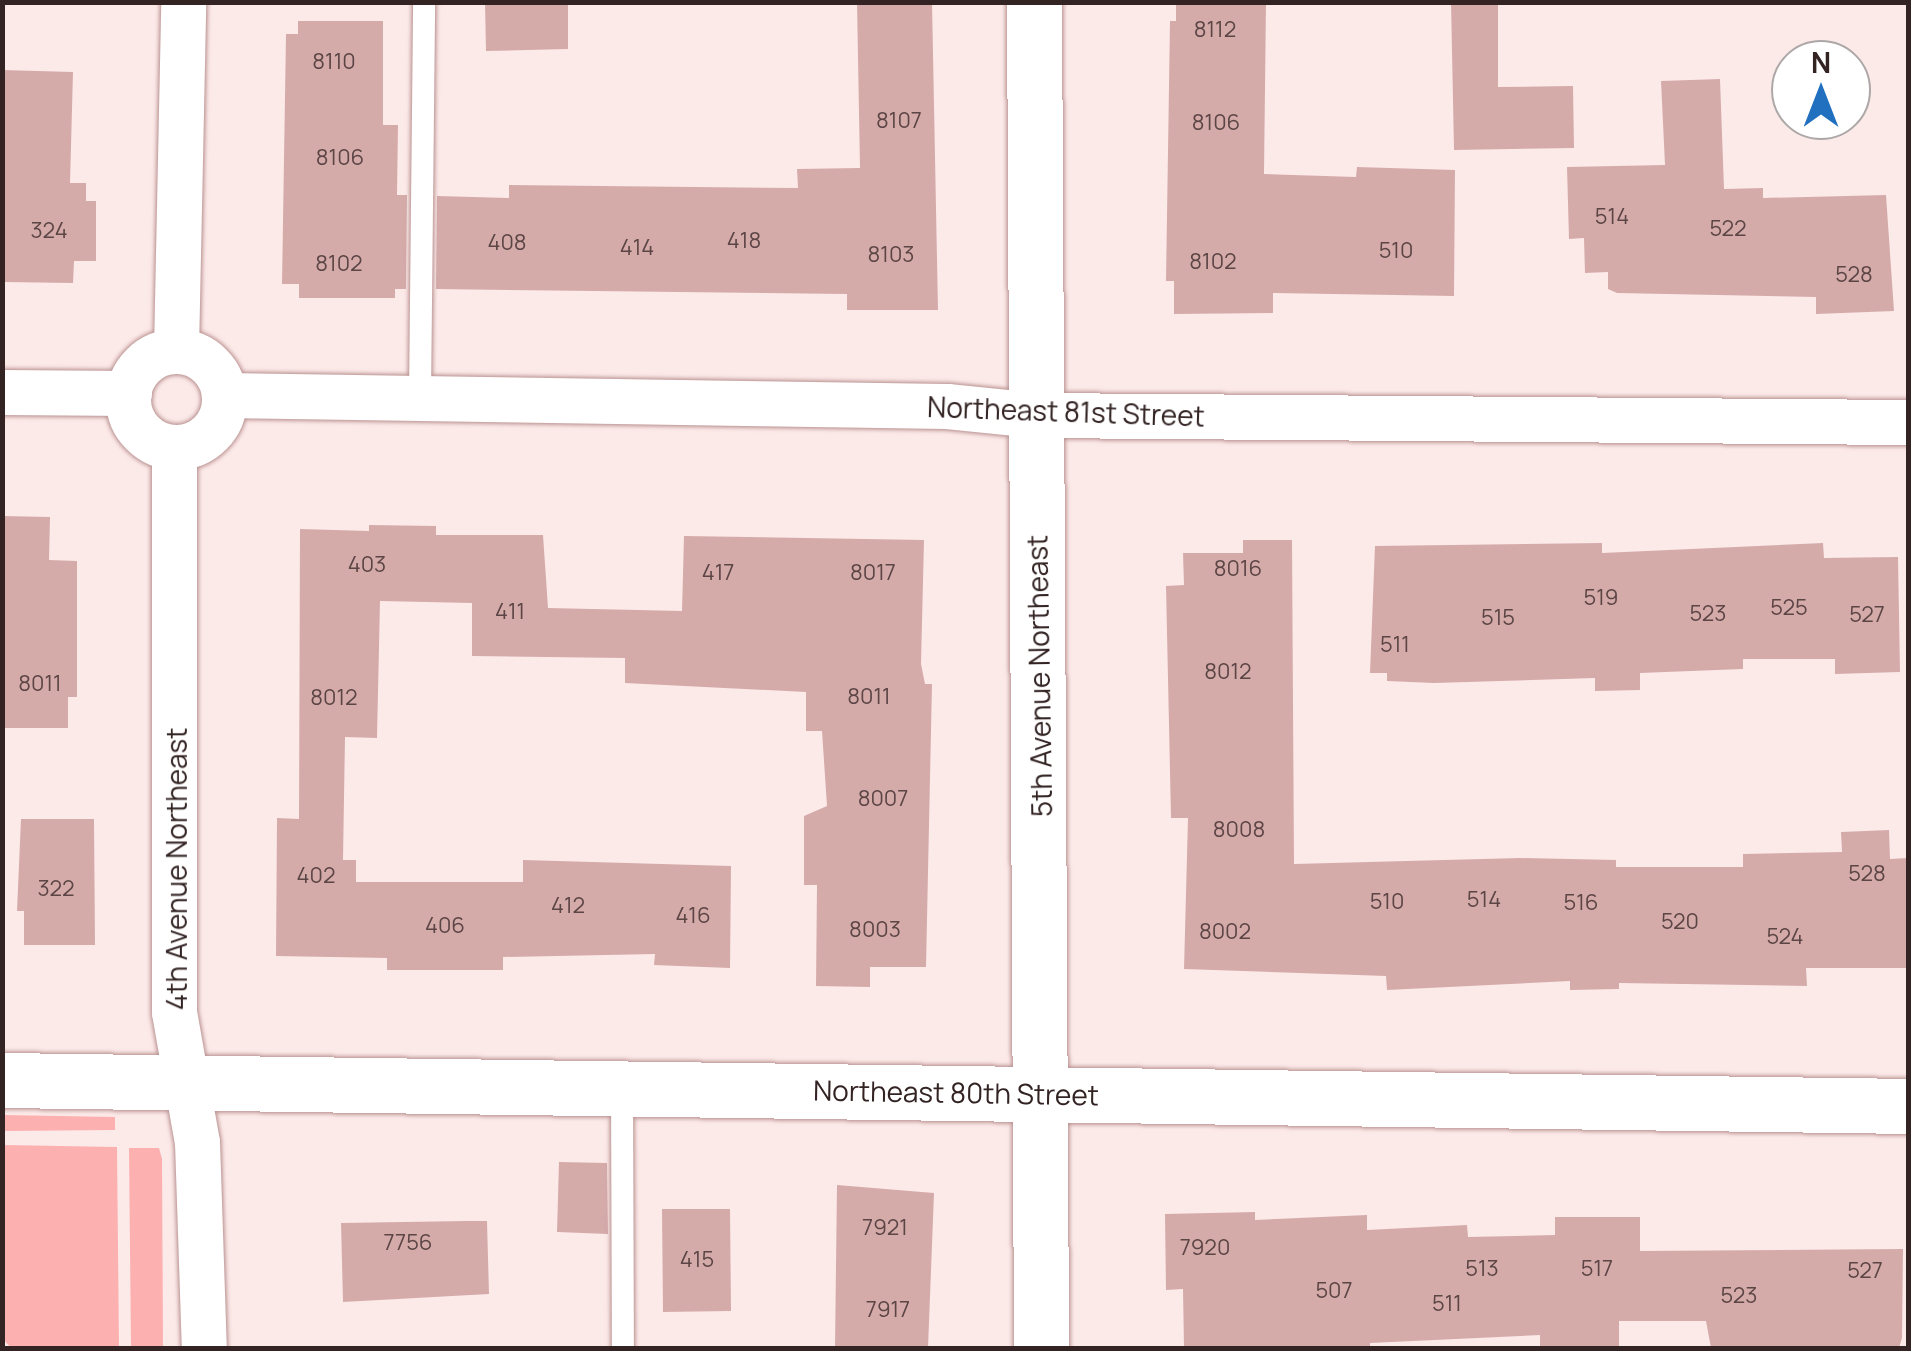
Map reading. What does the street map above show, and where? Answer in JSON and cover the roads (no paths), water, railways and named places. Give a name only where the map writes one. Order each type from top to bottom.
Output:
[{"type":"street","points":[[176,350],[183,2]]},
{"type":"street","name":"5th Avenue Northeast","points":[[1034,2],[1044,1093],[1042,1348]]},
{"type":"street","points":[[176,350],[207,362],[224,395],[210,434],[174,447],[140,431],[129,394],[145,362],[176,350]]},
{"type":"street","points":[[2,392],[129,394]]},
{"type":"street","name":"Northeast 81st Street","points":[[224,395],[947,406],[1036,415],[1908,422]]},
{"type":"street","name":"4th Avenue Northeast","points":[[174,447],[174,1012],[197,1142],[204,1348]]},
{"type":"street","name":"Northeast 80th Street","points":[[2,1080],[1908,1106]]},
{"type":"lane","points":[[420,397],[424,2]]},
{"type":"lane","points":[[622,1086],[623,1348]]}]
